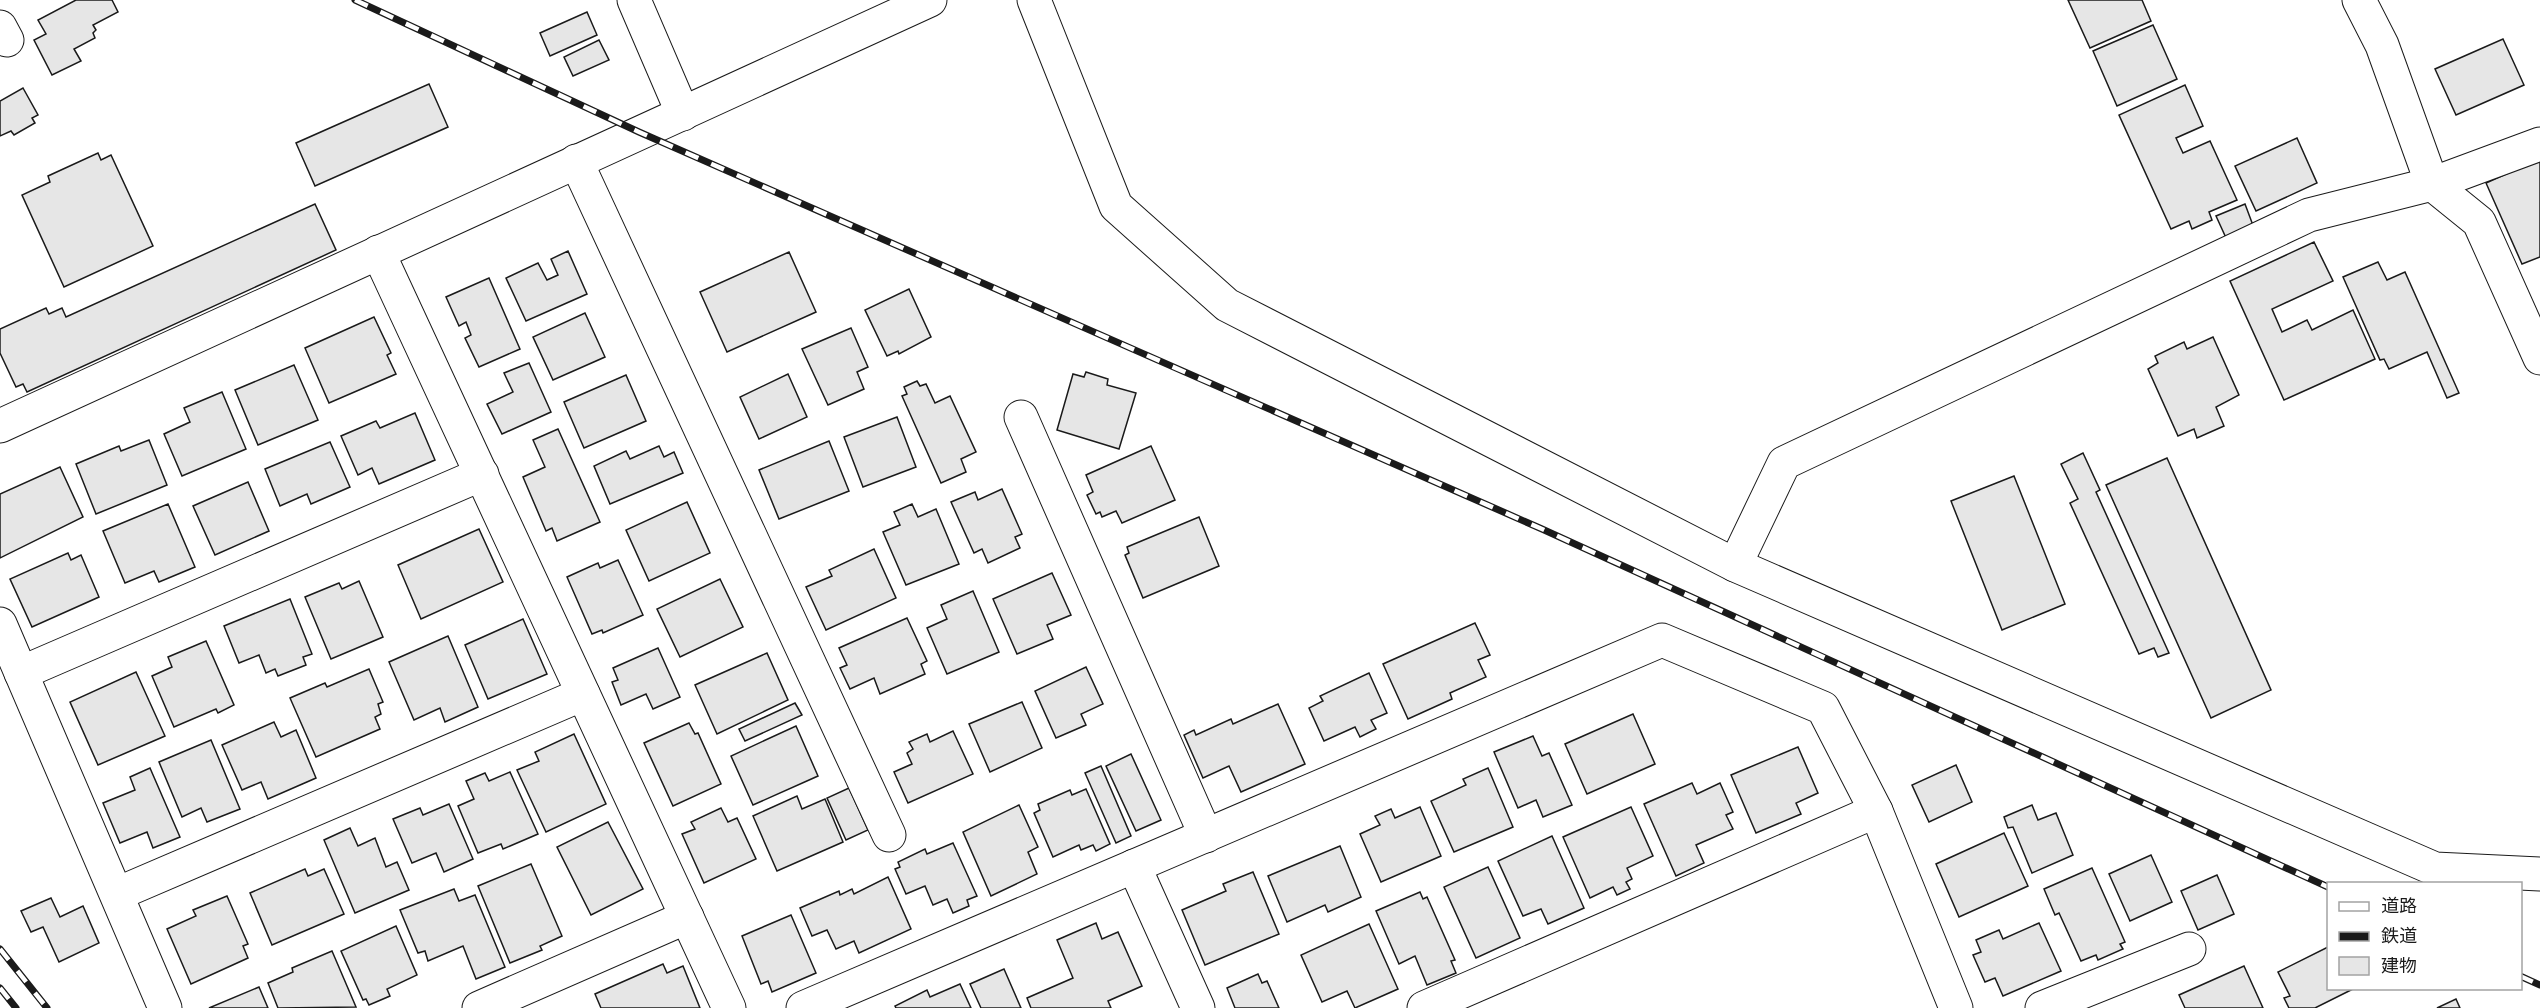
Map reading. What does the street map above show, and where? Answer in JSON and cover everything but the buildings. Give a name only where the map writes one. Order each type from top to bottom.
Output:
[{"type":"street","points":[[634,0],[683,114]]},
{"type":"street","points":[[0,426],[930,0]]},
{"type":"street","points":[[1034,0],[1116,206],[1227,305],[1736,565],[2435,868],[2540,874]]},
{"type":"street","points":[[2359,0],[2382,45],[2432,184],[2479,222],[2540,358]]},
{"type":"street","points":[[1736,565],[1784,463],[2309,215],[2432,184],[2540,144]]},
{"type":"street","points":[[576,161],[890,835]]},
{"type":"street","points":[[378,252],[729,1008]]},
{"type":"street","points":[[1021,417],[1206,836]]},
{"type":"street","points":[[21,673],[482,474]]},
{"type":"street","points":[[0,624],[165,1008]]},
{"type":"street","points":[[803,1008],[1662,640],[1823,708],[1876,811],[1956,1008]]},
{"type":"street","points":[[117,894],[584,694]]},
{"type":"street","points":[[1424,1008],[1876,811]]},
{"type":"street","points":[[1134,866],[1198,1008]]},
{"type":"street","points":[[479,1008],[687,917]]},
{"type":"street","points":[[2042,1008],[2189,949]]},
{"type":"railway","points":[[355,0],[639,132],[1542,529],[2327,887]]},
{"type":"railway","points":[[0,949],[47,1008]]},
{"type":"railway","points":[[2522,977],[2540,985]]},
{"type":"railway","points":[[0,988],[16,1008]]}]
